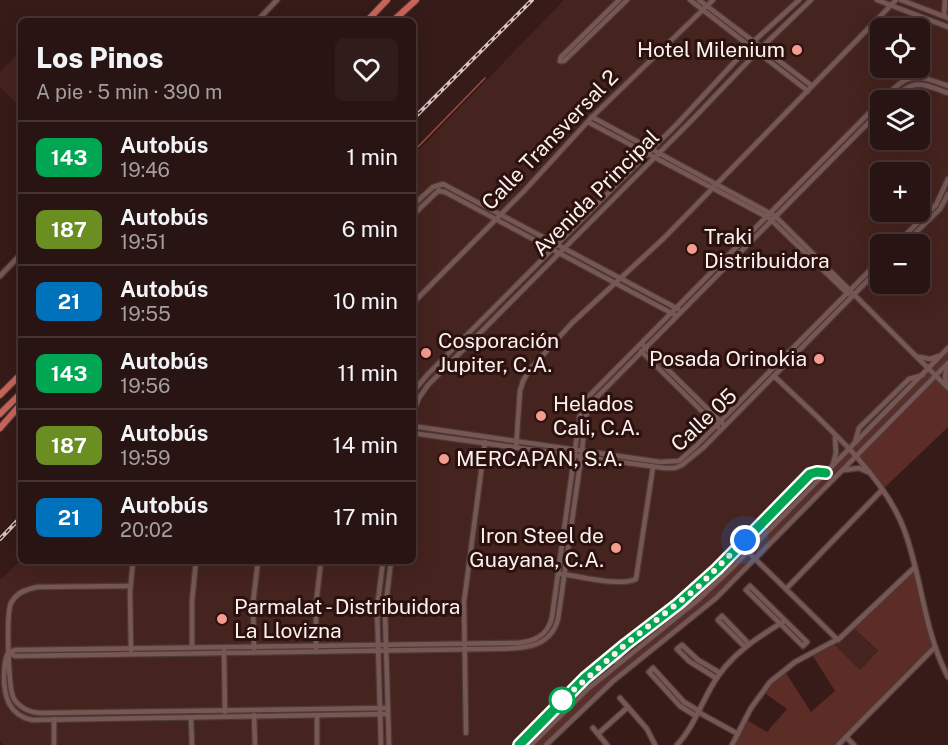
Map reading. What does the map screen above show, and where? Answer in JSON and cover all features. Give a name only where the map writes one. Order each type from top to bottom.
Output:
[{"type":"highway","points":[[370,18],[387,0]]},
{"type":"highway","points":[[396,18],[416,0]]},
{"type":"highway","points":[[0,394],[18,377]]},
{"type":"highway","points":[[0,414],[18,396]]},
{"type":"highway","points":[[0,428],[18,407]]},
{"type":"street","points":[[260,18],[277,0]]},
{"type":"street","points":[[619,0],[561,57],[560,61],[564,61],[627,0]]},
{"type":"street","points":[[690,0],[705,8],[810,88]]},
{"type":"street","points":[[699,0],[705,8]]},
{"type":"street","name":"Calle Transversal 2","points":[[416,300],[590,120],[713,0]]},
{"type":"street","name":"Avenida Principal","points":[[416,388],[652,149],[752,43],[799,0]]},
{"type":"street","name":"Avenida Principal","points":[[416,405],[425,390],[760,49],[812,0]]},
{"type":"street","points":[[877,0],[948,27]]},
{"type":"street","points":[[516,448],[520,391],[527,373],[572,323],[664,238],[896,0]]},
{"type":"street","points":[[901,0],[946,17],[945,0]]},
{"type":"street","points":[[893,90],[911,77],[923,78],[948,86]]},
{"type":"street","points":[[902,90],[912,84],[924,85],[948,93]]},
{"type":"street","points":[[8,653],[15,650],[131,651],[509,646],[531,641],[546,632],[552,616],[561,574],[585,406],[590,394],[683,312],[870,112]]},
{"type":"street","points":[[590,120],[626,135],[772,217],[948,387]]},
{"type":"street","points":[[590,120],[647,154],[772,217]]},
{"type":"street","points":[[641,347],[677,309],[870,122]]},
{"type":"street","points":[[859,124],[864,128]]},
{"type":"street","points":[[621,140],[626,135]]},
{"type":"street","points":[[913,234],[932,213],[948,179]]},
{"type":"street","points":[[440,184],[683,312]]},
{"type":"street","points":[[416,212],[439,191],[440,184]]},
{"type":"street","points":[[416,203],[433,187],[440,184]]},
{"type":"street","points":[[439,191],[445,192],[678,317]]},
{"type":"street","points":[[908,234],[943,206],[948,194]]},
{"type":"street","points":[[416,206],[420,208]]},
{"type":"street","points":[[0,276],[18,257]]},
{"type":"street","name":"Calle 05","points":[[674,465],[688,461],[870,270]]},
{"type":"street","name":"Calle 05","points":[[772,374],[870,278]]},
{"type":"street","points":[[641,347],[721,426]]},
{"type":"street","points":[[531,745],[578,698],[698,600],[832,468],[948,348]]},
{"type":"street","points":[[917,356],[930,358],[942,355]]},
{"type":"street","points":[[546,745],[604,688],[706,607],[948,364]]},
{"type":"street","points":[[948,364],[945,377],[948,387]]},
{"type":"street","points":[[772,374],[856,457],[882,490],[904,528],[935,647],[948,677]]},
{"type":"street","points":[[418,385],[425,390]]},
{"type":"street","points":[[416,427],[518,440],[578,454]]},
{"type":"street","points":[[416,434],[614,459],[653,467],[674,465]]},
{"type":"street","points":[[832,468],[836,453],[834,435]]},
{"type":"street","points":[[466,734],[464,596],[485,436]]},
{"type":"street","points":[[614,459],[674,465]]},
{"type":"street","points":[[561,574],[618,582],[629,582],[636,579],[653,467]]},
{"type":"street","points":[[843,471],[854,467],[871,474]]},
{"type":"street","points":[[519,745],[585,678],[671,610],[717,569],[810,474],[826,473]]},
{"type":"street","points":[[786,589],[882,490]]},
{"type":"street","points":[[748,552],[838,640]]},
{"type":"street","points":[[131,651],[130,586],[133,564]]},
{"type":"street","points":[[192,650],[192,601],[196,564]]},
{"type":"street","points":[[254,649],[253,603],[258,564]]},
{"type":"street","points":[[316,648],[315,604],[321,564]]},
{"type":"street","points":[[381,745],[378,647],[379,586],[382,564]]},
{"type":"street","points":[[389,745],[386,647],[387,588],[390,564]]},
{"type":"street","points":[[732,745],[756,700],[776,676],[795,662],[838,640],[915,567]]},
{"type":"street","points":[[130,586],[38,587],[20,593],[11,603],[8,612],[9,705],[20,715],[32,720],[54,721],[387,711]]},
{"type":"street","points":[[379,586],[387,588]]},
{"type":"street","points":[[783,622],[746,590],[750,586],[783,622],[803,646],[807,642],[783,622]]},
{"type":"street","points":[[671,610],[698,600]]},
{"type":"street","points":[[722,616],[747,646],[718,620],[722,616]]},
{"type":"street","points":[[677,745],[720,673],[747,646],[783,622]]},
{"type":"street","points":[[606,674],[636,636]]},
{"type":"street","points":[[716,678],[689,661],[677,649],[682,645],[698,660],[720,673]]},
{"type":"street","points":[[838,745],[935,647]]},
{"type":"street","points":[[224,650],[225,717]]},
{"type":"street","points":[[698,713],[684,702],[654,668],[649,672],[680,706],[738,734]]},
{"type":"street","points":[[8,688],[14,699],[25,709],[37,713],[225,711],[254,714]]},
{"type":"street","points":[[620,698],[647,729],[655,745]]},
{"type":"street","points":[[599,734],[628,707]]},
{"type":"street","points":[[191,711],[192,745]]},
{"type":"street","points":[[127,712],[127,718]]},
{"type":"street","points":[[317,712],[317,745]]},
{"type":"street","points":[[54,713],[54,745]]},
{"type":"street","points":[[254,714],[255,745]]},
{"type":"street","points":[[593,728],[607,745]]},
{"type":"street","points":[[846,737],[854,745]]},
{"type":"shaded area","points":[[564,0],[948,0],[948,348],[733,567],[531,745],[4,745],[0,741],[0,580],[18,563],[416,564],[416,153]]},
{"type":"shaded area","points":[[18,53],[18,105],[0,87],[0,72]]},
{"type":"shaded area","points":[[948,348],[948,363],[937,375],[948,388],[948,427],[882,490],[856,457],[716,598],[627,669],[546,745],[531,745],[578,698],[716,584]]},
{"type":"shaded area","points":[[915,567],[935,647],[838,745],[732,745],[745,719],[767,732],[787,709],[762,691],[784,670],[811,712],[835,691],[811,653],[833,643],[860,670],[878,651],[853,627]]},
{"type":"shaded area","points":[[853,627],[878,652],[859,670],[833,643]]},
{"type":"waterway","points":[[416,149],[485,78]]},
{"type":"railway","points":[[416,116],[532,0]]},
{"type":"railway","points":[[0,539],[18,520]]},
{"type":"bus line","name":"143","points":[[519,745],[585,678],[678,604],[717,569],[812,472],[826,473]]},
{"type":"place","name":"Hotel Milenium","points":[[797,50]]},
{"type":"place","name":"Traki Distribuidora","points":[[692,249]]},
{"type":"place","name":"Cosporación Jupiter, C.A.","points":[[426,353]]},
{"type":"place","name":"Posada Orinokia","points":[[819,359]]},
{"type":"place","name":"Helados Cali, C.A.","points":[[541,416]]},
{"type":"place","name":"MERCAPAN, S.A.","points":[[444,459]]},
{"type":"place","name":"Iron Steel de Guayana, C.A.","points":[[616,548]]},
{"type":"place","name":"Parmalat - Distribuidora La Llovizna","points":[[222,619]]},
{"type":"route","points":[[562,700],[560,702],[585,678],[697,588],[745,540]]}]
